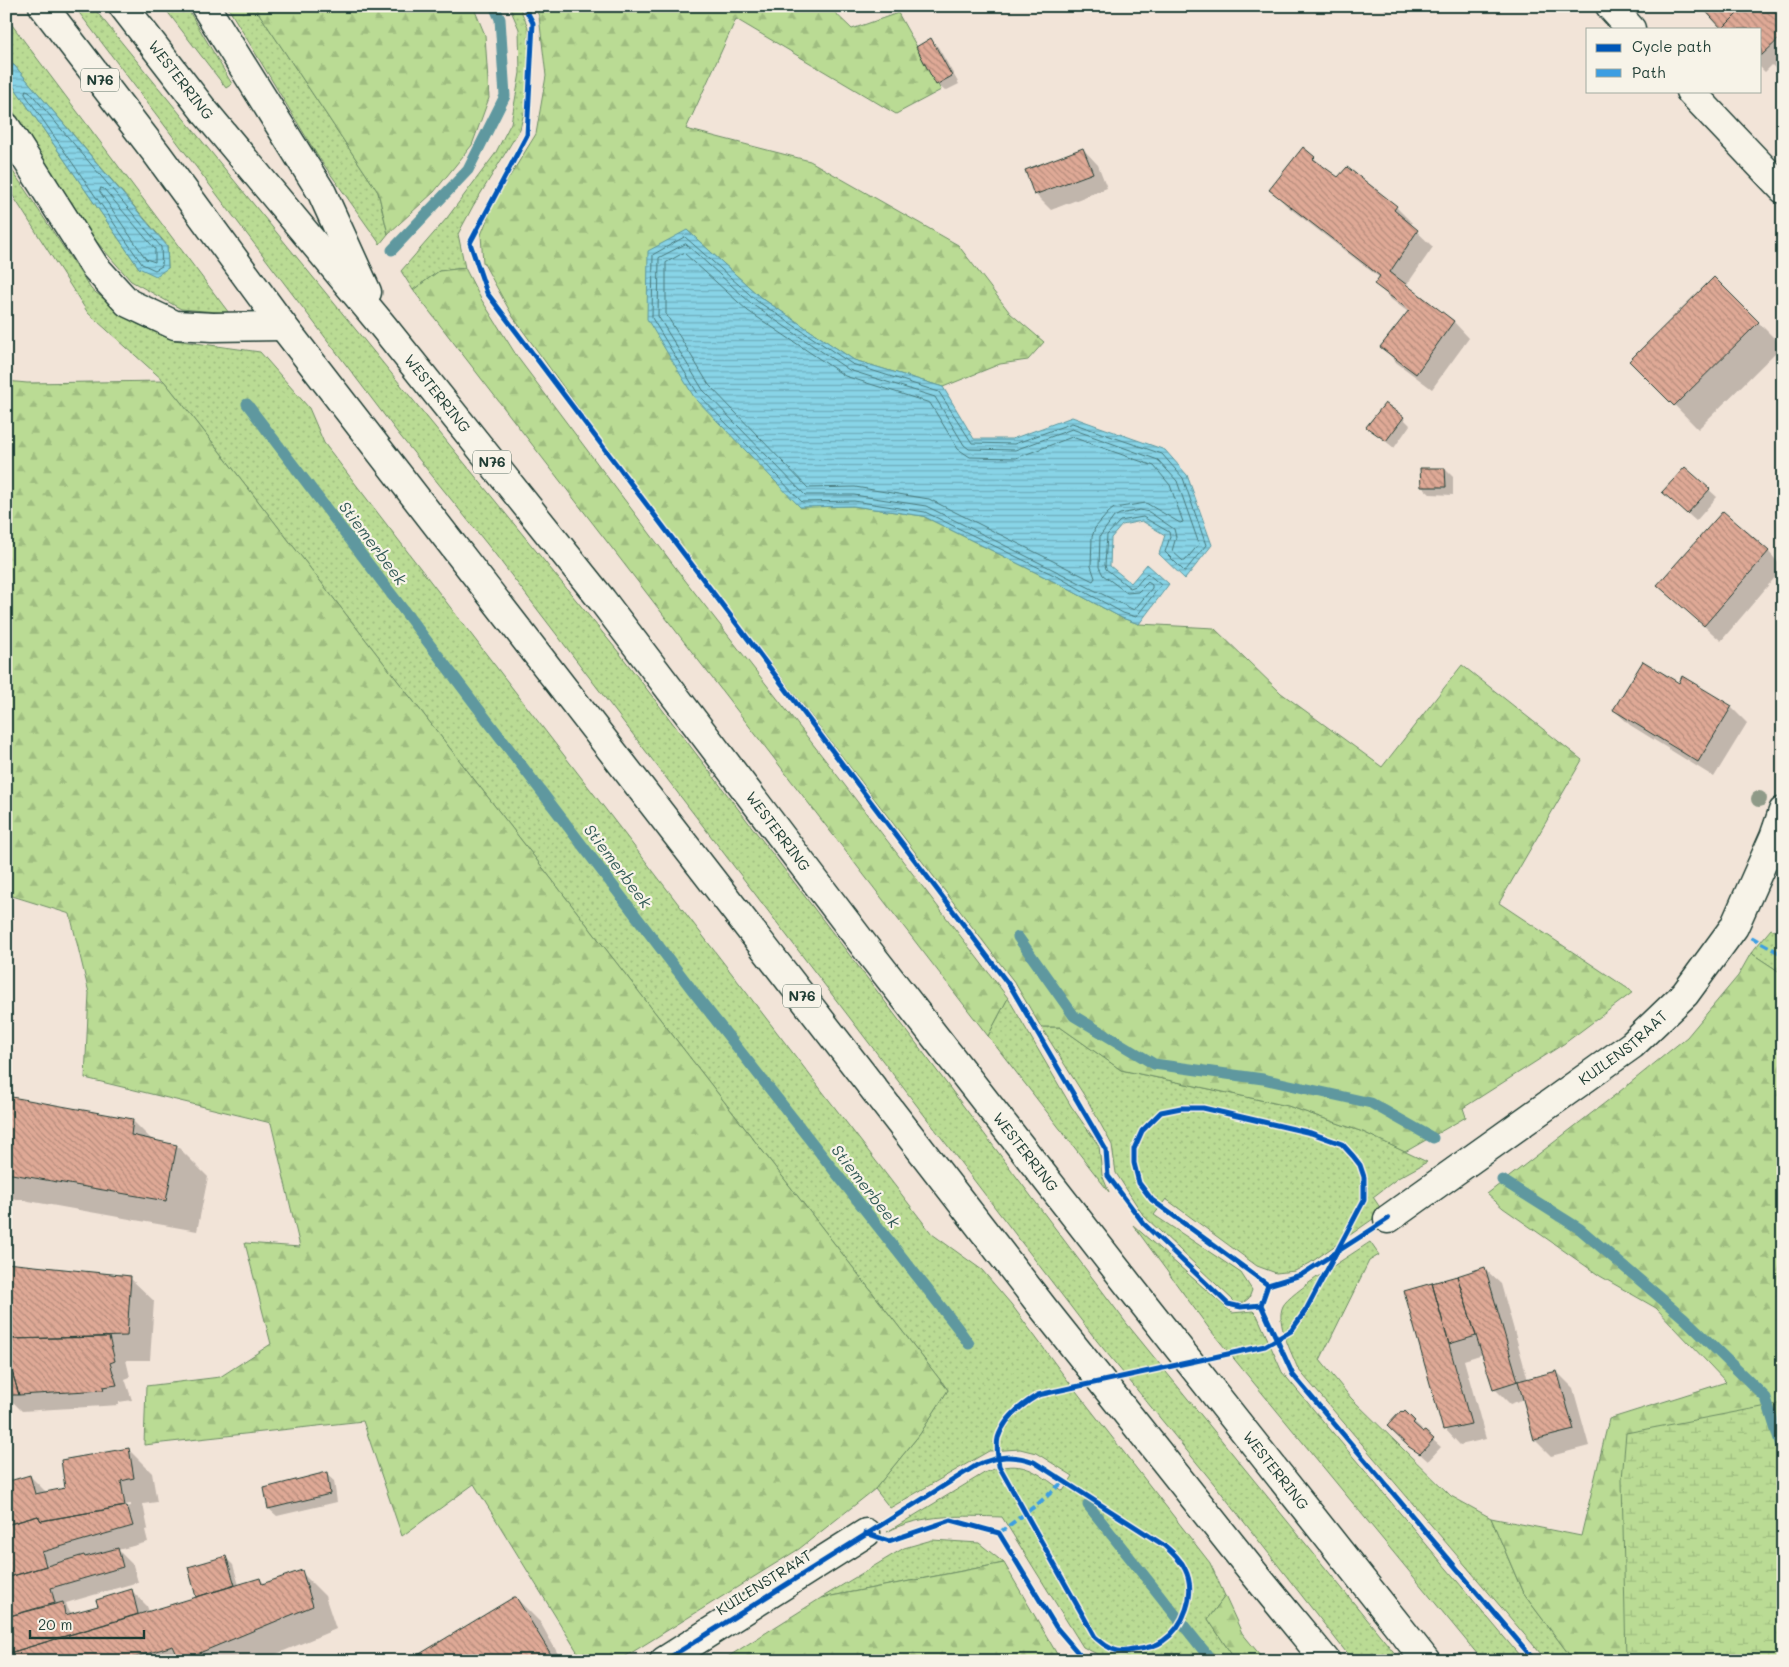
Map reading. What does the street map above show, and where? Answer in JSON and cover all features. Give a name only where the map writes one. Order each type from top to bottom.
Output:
[{"type":"main road","name":"N76","points":[[43,6],[157,154],[283,326],[1044,1309],[1326,1661]]},
{"type":"main road","name":"WESTERRING","points":[[123,6],[206,112],[382,325],[602,600],[869,952],[1131,1288],[1426,1661]]},
{"type":"main road","points":[[205,6],[322,193],[382,325]]},
{"type":"main road","points":[[1610,6],[1630,28]]},
{"type":"main road","points":[[1691,92],[1783,189]]},
{"type":"main road","points":[[6,127],[95,267],[128,303],[175,325],[213,328],[283,326]]},
{"type":"main road","name":"KUILENSTRAAT","points":[[1388,1219],[1632,1045],[1685,994],[1734,927],[1774,837],[1783,811]]},
{"type":"main road","name":"KUILENSTRAAT","points":[[664,1661],[866,1533]]},
{"type":"green space","points":[[74,6],[92,6],[620,654],[880,995],[1127,1324],[1401,1661],[1353,1661],[1219,1490],[1097,1341],[495,554],[397,432]]},
{"type":"green space","points":[[163,6],[186,6],[232,84],[226,88]]},
{"type":"green space","points":[[227,6],[254,6],[378,192],[388,234],[380,244],[317,155]]},
{"type":"green space","points":[[254,6],[473,6],[485,35],[489,98],[472,145],[434,192],[388,234],[378,192]]},
{"type":"green space","points":[[509,6],[519,6],[528,27],[532,79],[520,129],[458,234],[465,268],[439,271],[413,290],[401,271],[447,218],[495,154],[511,123],[520,73],[519,29]]},
{"type":"green space","points":[[534,6],[828,6],[852,29],[898,13],[941,90],[896,114],[736,19],[686,129],[810,161],[958,245],[1010,313],[1044,342],[1028,360],[1000,364],[943,387],[854,360],[760,297],[687,230],[800,507],[853,506],[923,516],[1122,618],[1139,624],[1214,628],[1281,693],[1382,767],[1462,665],[1582,760],[1499,903],[1633,992],[1565,1043],[1463,1108],[1466,1117],[1405,1152],[1363,1132],[1288,1106],[1121,1070],[1060,1027],[1041,1027],[1015,983],[621,467],[513,317],[483,262],[481,235],[494,202],[536,134],[546,76],[539,16]]},
{"type":"green space","points":[[6,17],[229,313],[181,309],[131,281],[96,241],[6,100],[6,75],[139,268],[168,268],[167,245],[14,65],[6,64]]},
{"type":"green space","points":[[6,161],[91,289],[137,324],[174,340],[260,352],[309,408],[324,443],[932,1234],[982,1270],[1011,1304],[1062,1373],[1210,1563],[1225,1596],[1208,1619],[1236,1661],[1111,1661],[1083,1647],[1002,1517],[943,1517],[914,1522],[887,1532],[986,1472],[998,1468],[1009,1466],[1028,1469],[1063,1491],[1073,1476],[1036,1453],[1020,1449],[989,1451],[890,1508],[875,1489],[920,1434],[948,1390],[196,421],[164,381],[88,313],[6,185]]},
{"type":"green space","points":[[465,268],[481,299],[518,358],[681,575],[1008,998],[988,1036],[413,290],[439,271]]},
{"type":"green space","points":[[6,381],[27,383],[164,381],[948,1390],[920,1434],[875,1489],[799,1549],[618,1661],[583,1661],[474,1484],[402,1536],[363,1421],[144,1445],[146,1386],[220,1377],[271,1344],[245,1243],[300,1247],[271,1123],[85,1078],[89,993],[70,914],[6,894]]},
{"type":"green space","points":[[1771,929],[1783,935],[1783,974],[1751,953]]},
{"type":"green space","points":[[1751,953],[1783,974],[1783,1661],[1574,1661],[1523,1593],[1491,1518],[1581,1536],[1609,1419],[1726,1382],[1656,1308],[1600,1276],[1503,1208],[1487,1194],[1687,1037],[1738,976]]},
{"type":"green space","points":[[1008,998],[1071,1106],[1099,1146],[1102,1175],[1109,1192],[988,1036]]},
{"type":"green space","points":[[1041,1027],[1060,1027],[1121,1070],[1288,1106],[1363,1132],[1427,1162],[1398,1178],[1373,1197],[1383,1212],[1310,1263],[1295,1271],[1276,1273],[1257,1266],[1166,1199],[1154,1215],[1241,1273],[1252,1290],[1249,1298],[1243,1303],[1235,1302],[1143,1215],[1116,1173],[1112,1145],[1089,1103]]},
{"type":"green space","points":[[1133,1225],[1232,1313],[1253,1311],[1257,1315],[1282,1372],[1524,1661],[1483,1661],[1211,1331]]},
{"type":"green space","points":[[1370,1242],[1379,1255],[1369,1261],[1320,1360],[1351,1398],[1451,1496],[1491,1518],[1523,1593],[1574,1661],[1547,1661],[1298,1369],[1283,1329],[1281,1313],[1283,1306],[1309,1283]]},
{"type":"green space","points":[[1783,1403],[1783,1661],[1626,1661],[1622,1479],[1626,1433]]},
{"type":"green space","points":[[932,1540],[979,1543],[1004,1563],[821,1598],[904,1548]]},
{"type":"green space","points":[[1004,1563],[1061,1661],[734,1661],[726,1658],[821,1598]]},
{"type":"green space","points":[[1225,1596],[1242,1633],[1265,1661],[1236,1661],[1208,1619]]},
{"type":"water","points":[[6,64],[14,65],[167,246],[168,268],[156,276],[139,268],[6,75]]},
{"type":"water","points":[[687,230],[760,297],[854,360],[943,387],[974,439],[1012,439],[1072,417],[1165,450],[1187,475],[1212,545],[1185,579],[1159,554],[1165,535],[1142,521],[1122,525],[1111,538],[1110,566],[1131,583],[1147,564],[1169,584],[1139,624],[1122,618],[923,516],[853,506],[800,507],[694,397],[647,319],[648,251]]},
{"type":"building","points":[[1701,6],[1745,6],[1723,28]]},
{"type":"building","points":[[1745,6],[1783,6],[1783,35],[1762,55],[1762,28],[1723,28]]},
{"type":"building","points":[[931,38],[952,76],[936,85],[916,47]]},
{"type":"building","points":[[1303,147],[1315,157],[1313,159],[1338,177],[1347,167],[1397,206],[1394,210],[1418,230],[1390,272],[1454,321],[1416,374],[1380,347],[1409,310],[1374,284],[1380,276],[1269,190]]},
{"type":"building","points":[[1083,148],[1093,173],[1034,195],[1025,170]]},
{"type":"building","points":[[1714,277],[1759,322],[1674,406],[1629,361]]},
{"type":"building","points":[[1385,403],[1404,417],[1386,441],[1366,427]]},
{"type":"building","points":[[1685,467],[1710,489],[1687,514],[1662,492]]},
{"type":"building","points":[[1420,468],[1445,468],[1446,487],[1421,487]]},
{"type":"building","points":[[1723,511],[1769,551],[1704,626],[1657,585]]},
{"type":"building","points":[[1643,661],[1679,683],[1682,676],[1732,706],[1698,762],[1613,710]]},
{"type":"building","points":[[6,1096],[133,1119],[131,1135],[177,1145],[166,1201],[6,1173]]},
{"type":"building","points":[[6,1263],[131,1276],[127,1336],[10,1339],[6,1336]]},
{"type":"building","points":[[1485,1267],[1518,1381],[1493,1389],[1457,1276]]},
{"type":"building","points":[[1457,1276],[1476,1336],[1449,1344],[1432,1283]]},
{"type":"building","points":[[1432,1283],[1471,1424],[1443,1430],[1404,1291]]},
{"type":"building","points":[[109,1337],[115,1361],[110,1363],[117,1385],[103,1387],[104,1390],[19,1395],[6,1351],[6,1344],[10,1339]]},
{"type":"building","points":[[6,1351],[19,1395],[6,1395]]},
{"type":"building","points":[[1557,1371],[1574,1430],[1534,1440],[1518,1381]]},
{"type":"building","points":[[1401,1411],[1403,1413],[1405,1411],[1415,1421],[1413,1423],[1434,1439],[1420,1454],[1409,1447],[1387,1426]]},
{"type":"building","points":[[129,1448],[134,1478],[121,1481],[125,1506],[41,1521],[38,1516],[6,1525],[6,1482],[30,1475],[35,1494],[65,1488],[61,1460]]},
{"type":"building","points":[[327,1472],[330,1494],[268,1509],[264,1488]]},
{"type":"building","points":[[127,1506],[133,1526],[42,1552],[46,1566],[6,1578],[6,1525],[38,1516],[41,1521]]},
{"type":"building","points":[[118,1548],[123,1567],[51,1588],[55,1603],[6,1617],[6,1578],[84,1555],[85,1557]]},
{"type":"building","points":[[226,1556],[235,1585],[196,1597],[188,1567]]},
{"type":"building","points":[[302,1570],[313,1606],[180,1661],[173,1646],[122,1661],[6,1661],[6,1654],[260,1578],[262,1584]]},
{"type":"building","points":[[132,1589],[138,1614],[6,1654],[6,1617],[63,1602],[65,1615],[98,1606],[96,1600]]},
{"type":"building","points":[[516,1597],[555,1661],[408,1661]]},
{"type":"waterway","name":"Stiemerbeek","points":[[392,250],[468,170],[505,96],[500,19],[494,6]]},
{"type":"waterway","name":"Stiemerbeek","points":[[247,404],[696,995],[969,1344]]},
{"type":"waterway","points":[[1018,937],[1074,1016],[1154,1064],[1263,1079],[1371,1103],[1433,1138]]},
{"type":"waterway","points":[[1502,1180],[1580,1229],[1684,1318],[1766,1398],[1783,1453]]},
{"type":"waterway","name":"Stiemerbeek","points":[[1088,1505],[1212,1661]]},
{"type":"marked path","points":[[1751,937],[1783,955]]},
{"type":"marked path","points":[[999,1533],[1039,1503],[1064,1481]]},
{"type":"cycle path","points":[[524,6],[533,23],[527,135],[470,243],[487,293],[1012,989],[1106,1150],[1108,1176],[1144,1224],[1228,1304],[1241,1307],[1261,1305]]},
{"type":"cycle path","points":[[664,1661],[977,1465],[992,1460],[998,1458],[1005,1457],[1034,1462],[1165,1546],[1174,1554],[1185,1569],[1190,1588],[1189,1599],[1177,1627],[1160,1643],[1145,1648],[1120,1651],[1103,1644],[1095,1637],[999,1466],[998,1459],[998,1456],[997,1448],[998,1438],[1009,1418],[1025,1403],[1038,1395],[1265,1346],[1291,1331],[1306,1310],[1364,1200],[1364,1177],[1360,1165],[1342,1144],[1311,1133],[1203,1108],[1181,1108],[1161,1112],[1142,1131],[1134,1149],[1134,1163],[1139,1183],[1152,1200],[1268,1285]]},
{"type":"cycle path","points":[[1268,1285],[1301,1275],[1388,1219]]},
{"type":"cycle path","points":[[1268,1285],[1261,1305],[1293,1375],[1535,1661]]},
{"type":"cycle path","points":[[866,1533],[889,1541],[951,1520],[999,1533],[1056,1627],[1085,1661]]}]
